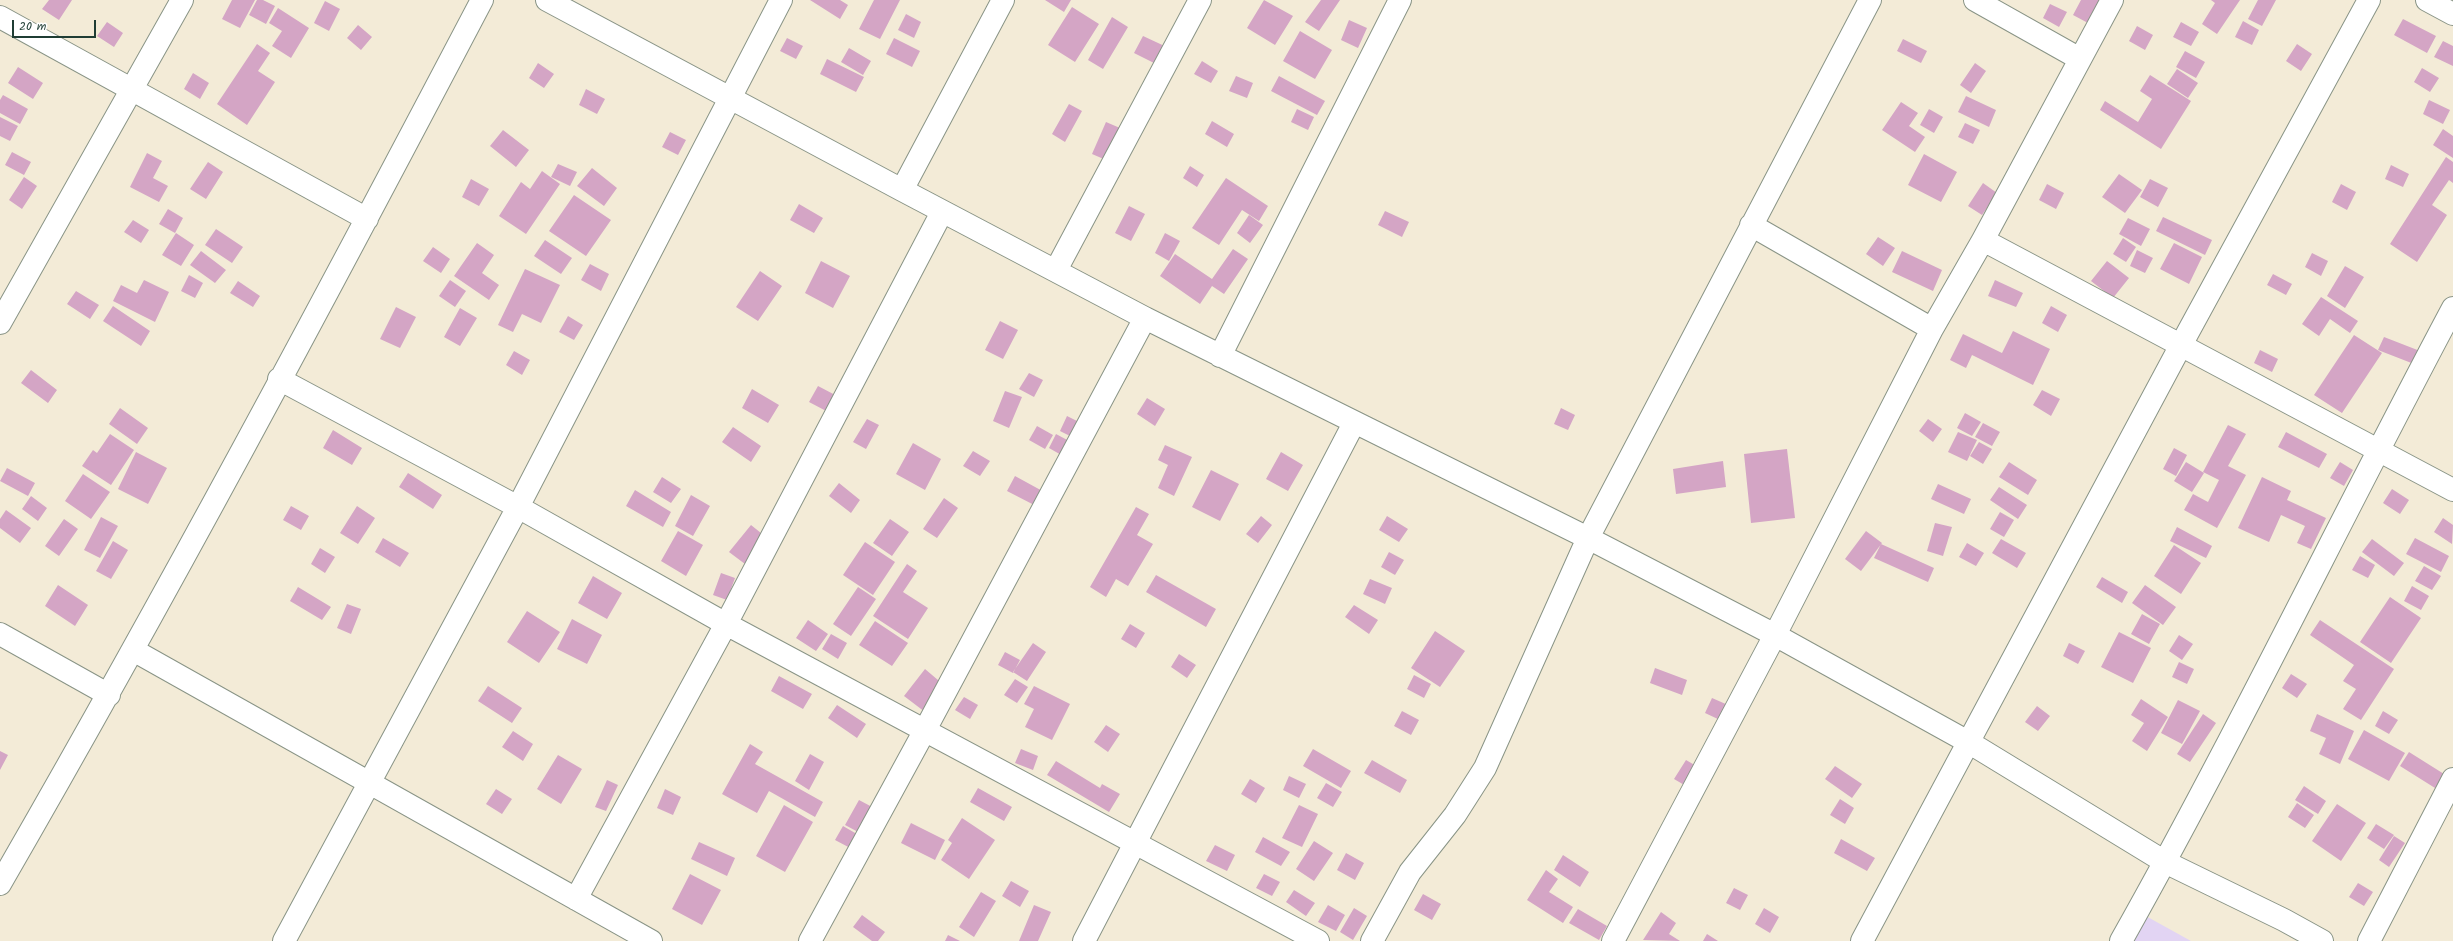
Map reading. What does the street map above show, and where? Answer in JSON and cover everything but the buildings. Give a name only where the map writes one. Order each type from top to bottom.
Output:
[{"type":"street","points":[[0,323],[182,0]]},
{"type":"street","points":[[0,884],[109,695],[367,219],[482,0]]},
{"type":"street","points":[[547,0],[942,212],[1146,318],[1354,423],[1588,538],[1774,636],[1970,743],[2165,862],[2284,920],[2322,941]]},
{"type":"street","points":[[284,941],[371,783],[518,507],[731,99],[781,0]]},
{"type":"street","points":[[902,190],[1003,0]]},
{"type":"street","points":[[1056,270],[1200,0]]},
{"type":"street","points":[[1220,356],[1400,0]]},
{"type":"street","points":[[1372,941],[1410,872],[1454,815],[1485,768],[1588,538],[1870,0]]},
{"type":"street","points":[[1975,0],[2080,59]]},
{"type":"street","points":[[1614,941],[1774,636],[1932,329],[1983,240],[2112,0]]},
{"type":"street","points":[[1862,941],[2369,0]]},
{"type":"street","points":[[2427,0],[2453,14]]},
{"type":"street","points":[[0,17],[367,219]]},
{"type":"street","points":[[576,899],[726,624],[942,212]]},
{"type":"street","points":[[1751,225],[1932,329]]},
{"type":"street","points":[[1983,240],[2453,490]]},
{"type":"street","points":[[2121,941],[2165,862],[2377,450],[2453,308]]},
{"type":"street","points":[[810,941],[1146,318]]},
{"type":"street","points":[[279,379],[518,507],[726,624],[1318,941]]},
{"type":"street","points":[[1084,941],[1354,423]]},
{"type":"street","points":[[0,634],[109,695]]},
{"type":"street","points":[[133,650],[651,941]]},
{"type":"street","points":[[2369,941],[2453,779]]},
{"type":"shaded area","points":[[2144,915],[2191,941],[2130,941]]}]
